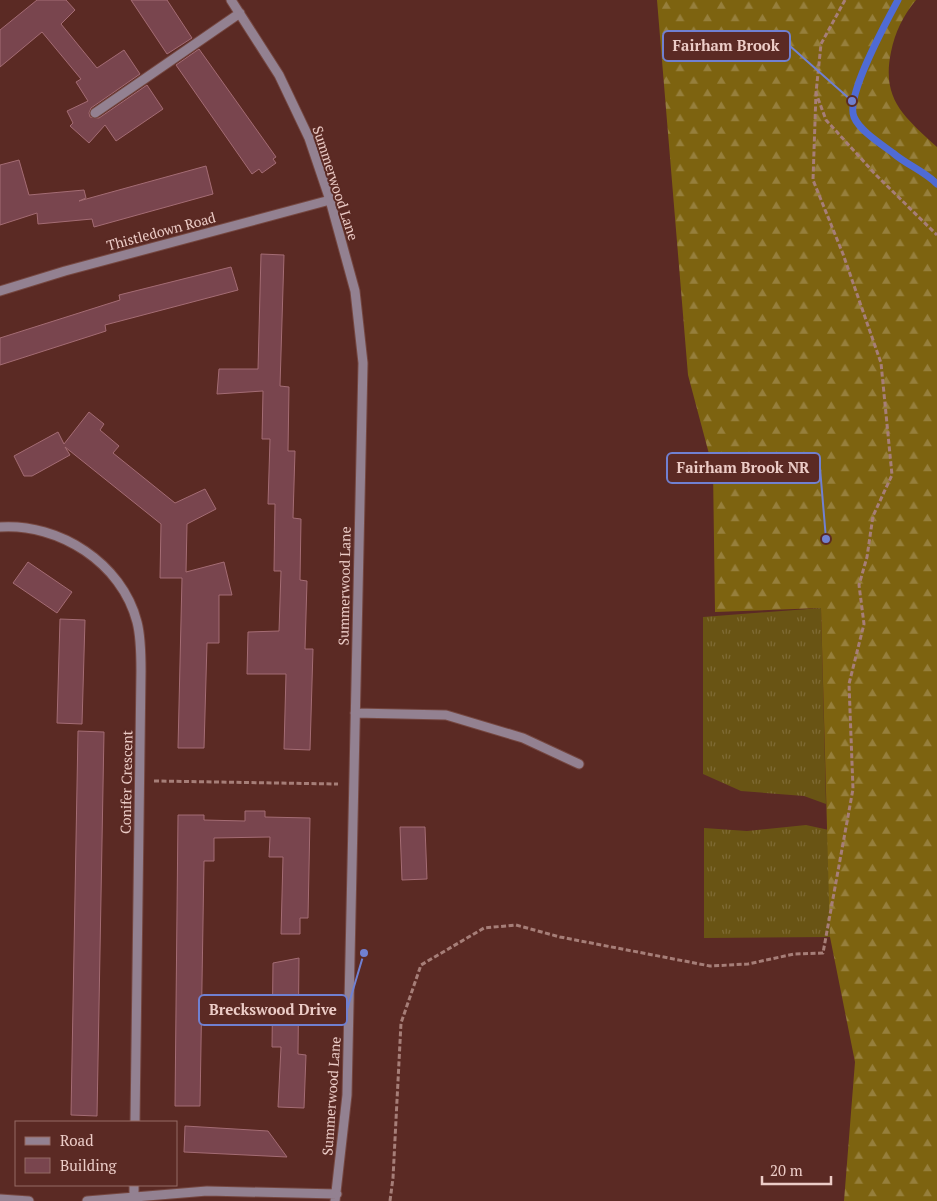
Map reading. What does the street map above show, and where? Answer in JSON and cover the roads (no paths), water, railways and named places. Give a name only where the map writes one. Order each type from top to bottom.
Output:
[{"type":"street","name":"Summerwood Lane","points":[[231,0],[279,75],[309,138],[330,200],[355,291],[363,363],[347,1096],[336,1197]]},
{"type":"street","points":[[94,113],[240,13]]},
{"type":"street","name":"Thistledown Road","points":[[0,291],[65,271],[330,200]]},
{"type":"street","name":"Conifer Crescent","points":[[0,527],[18,526],[41,530],[75,544],[107,569],[117,580],[127,597],[138,624],[142,671],[135,1121]]},
{"type":"street","points":[[355,714],[446,715],[524,738],[579,764]]},
{"type":"street","points":[[134,1186],[134,1197]]},
{"type":"street","points":[[87,1201],[207,1191],[336,1197]]},
{"type":"street","points":[[0,1199],[29,1201]]},
{"type":"waterway","points":[[898,0],[861,76],[853,107],[854,117],[871,137],[927,175],[937,184]]},
{"type":"place","name":"Fairham Brook","points":[[852,101]]},
{"type":"place","name":"Fairham Brook NR","points":[[826,539]]},
{"type":"place","name":"Breckswood Drive","points":[[364,953]]}]
